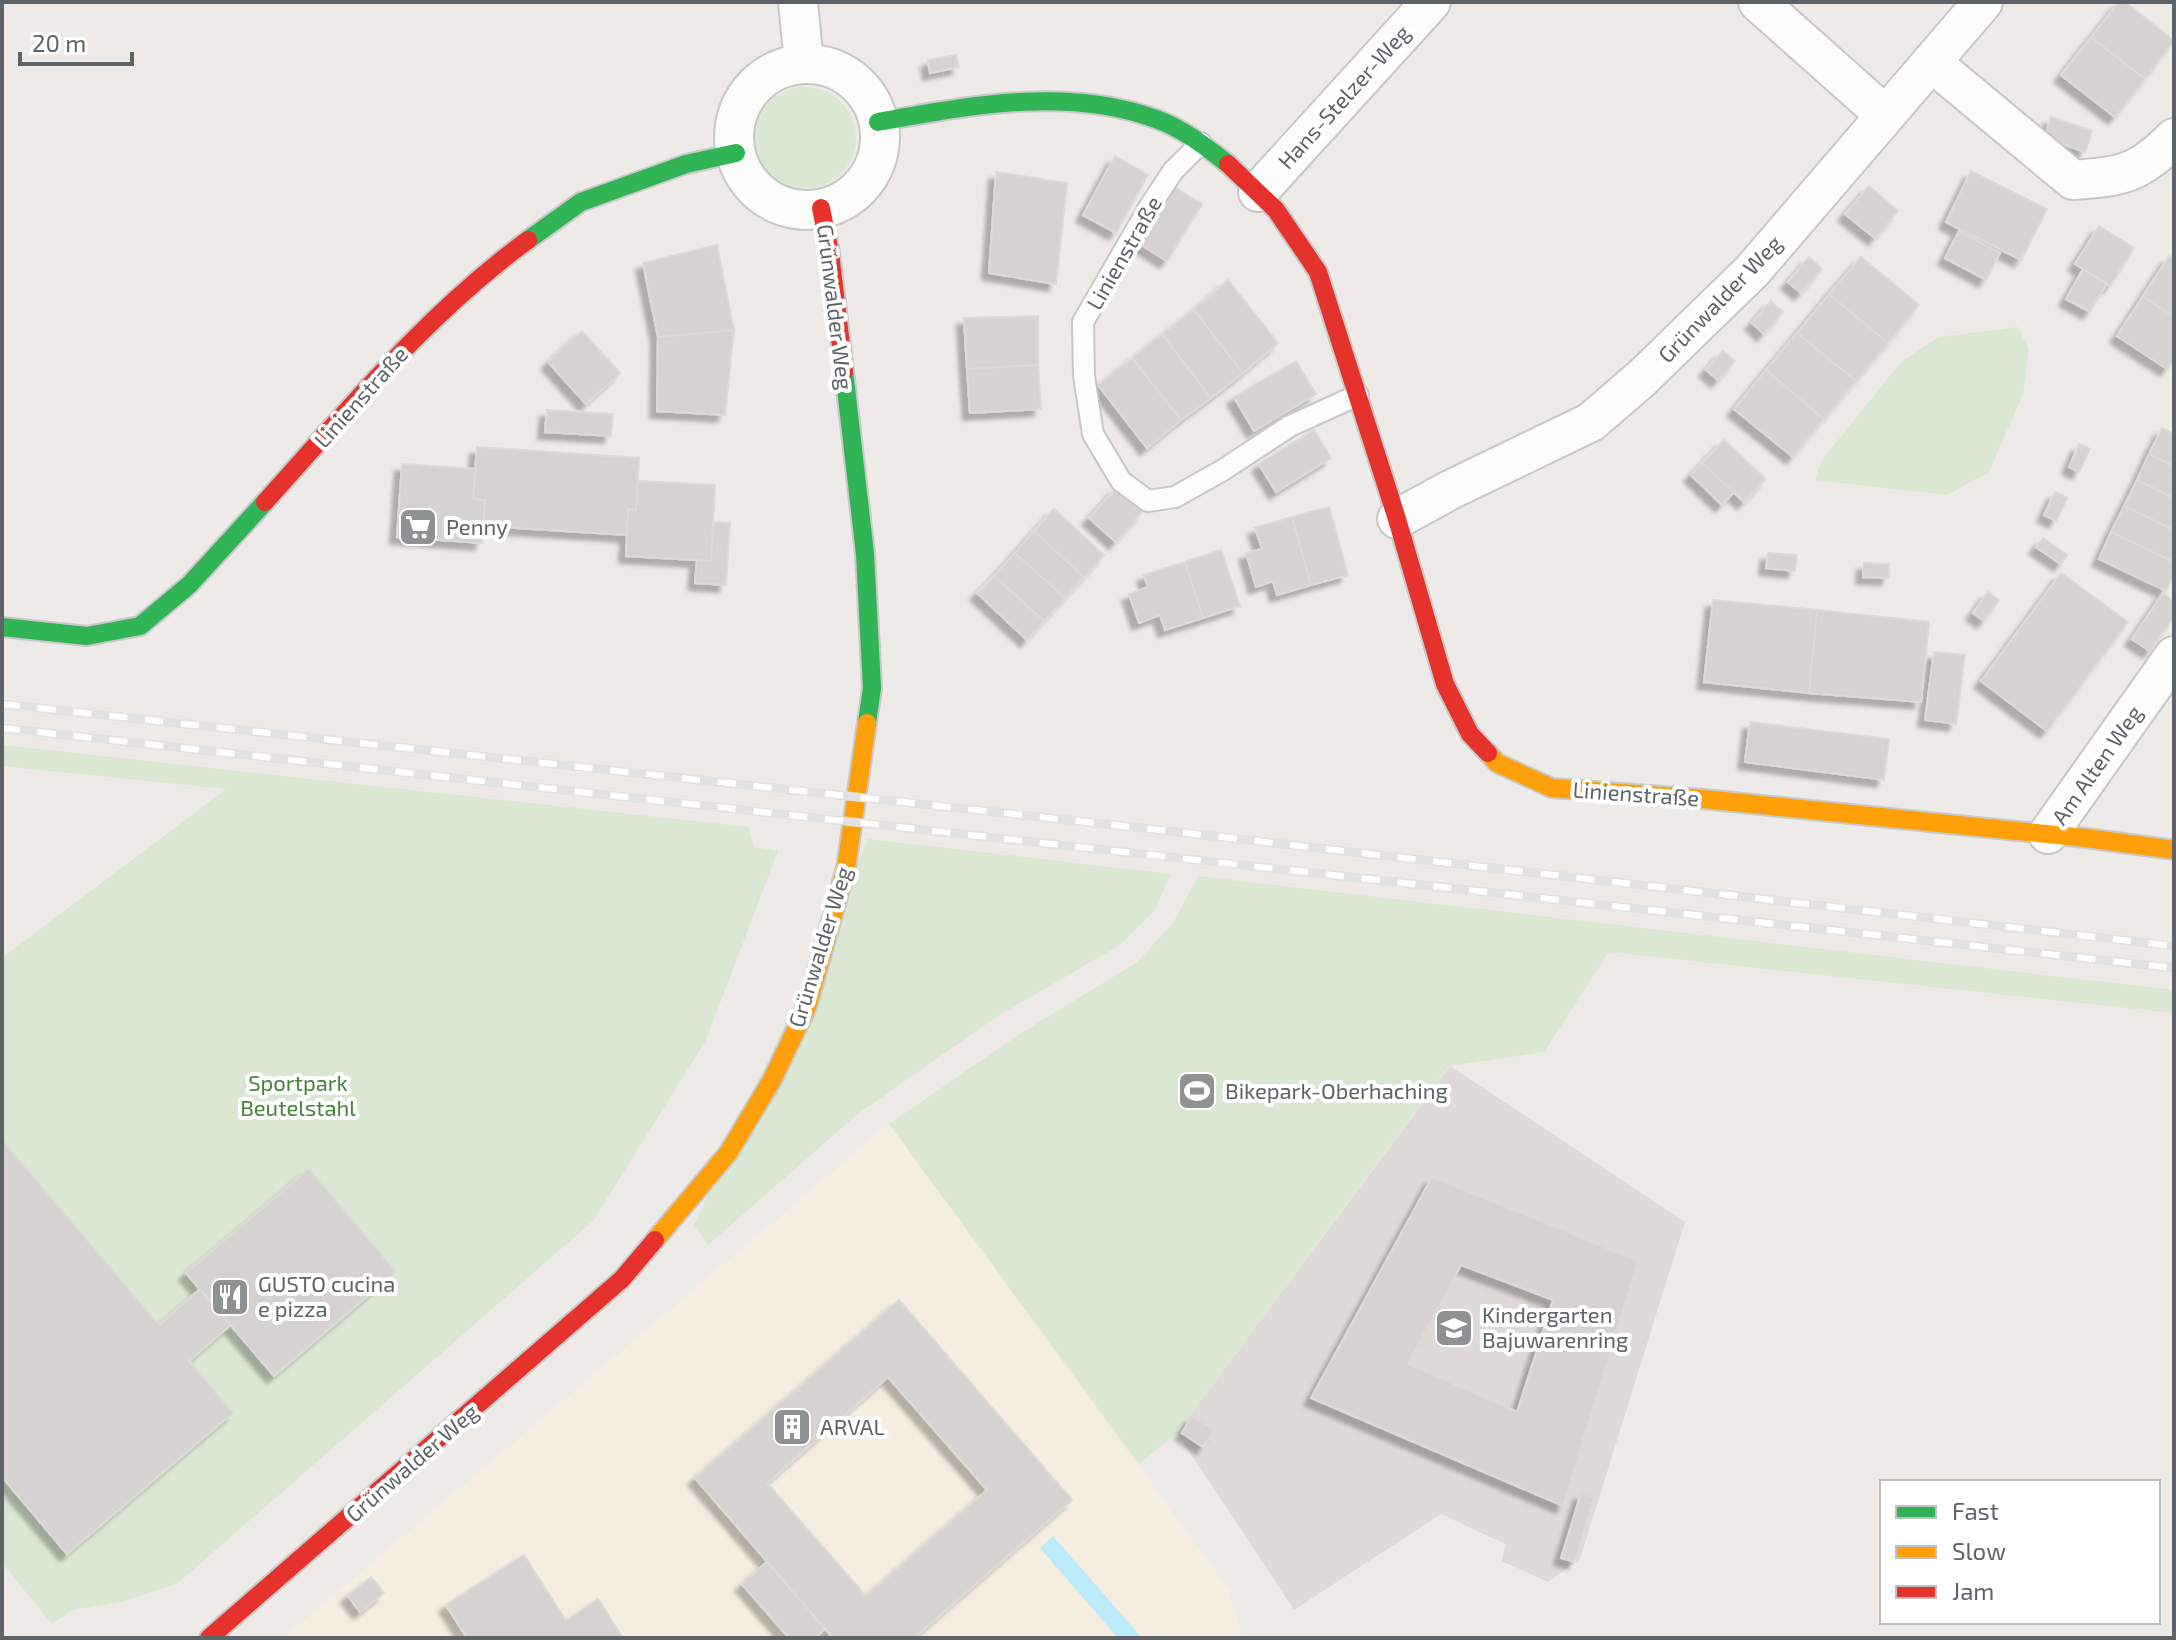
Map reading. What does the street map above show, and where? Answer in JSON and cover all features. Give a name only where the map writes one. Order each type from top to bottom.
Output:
[{"type":"street","points":[[798,2],[804,64]]},
{"type":"street","name":"Hans-Stelzer-Weg","points":[[1258,192],[1431,2]]},
{"type":"street","points":[[1758,2],[1885,115]]},
{"type":"street","name":"Grünwalder Weg","points":[[1397,519],[1591,422],[1642,378],[1752,271],[1983,2]]},
{"type":"street","points":[[1931,62],[2073,180],[2122,176],[2154,159],[2174,138]]},
{"type":"street","points":[[804,64],[830,67],[851,79],[869,99],[878,122],[877,155],[863,183],[851,195],[821,208],[793,209],[767,198],[747,179],[736,153],[735,126],[744,100],[769,74],[786,67],[804,64]]},
{"type":"street","name":"Linienstraße","points":[[878,122],[951,109],[1054,99],[1105,105],[1157,119],[1201,143],[1241,174],[1298,240],[1318,272],[1397,519],[1445,684],[1470,734],[1497,763],[1552,788],[1703,799],[2174,850]]},
{"type":"street","name":"Linienstraße","points":[[2,627],[87,636],[140,626],[189,585],[414,338],[495,264],[581,202],[686,164],[736,153]]},
{"type":"street","name":"Grünwalder Weg","points":[[209,1638],[622,1279],[729,1152],[772,1080],[807,1007],[846,868],[872,688],[865,554],[830,253],[821,208]]},
{"type":"street","name":"Am Alten Weg","points":[[2048,834],[2174,656]]},
{"type":"lane","name":"Linienstraße","points":[[1201,143],[1173,171],[1083,322],[1084,376],[1093,434],[1121,481],[1148,501],[1175,497],[1290,426],[1358,395]]},
{"type":"shaded area","name":"Kindergarten Bajuwarenring","points":[[1450,1066],[1685,1222],[1580,1559],[1548,1582],[1502,1561],[1505,1544],[1441,1514],[1294,1610],[1177,1433]]},
{"type":"shaded area","points":[[889,1124],[1228,1589],[1243,1638],[284,1638]]},
{"type":"green space","points":[[805,87],[824,91],[841,102],[852,119],[856,138],[852,157],[841,174],[824,185],[805,189],[786,185],[769,174],[758,157],[754,138],[758,119],[769,102],[786,91]]},
{"type":"green space","points":[[2018,327],[2029,350],[2023,394],[1989,472],[1947,495],[1815,480],[1822,460],[1901,362],[1938,337]]},
{"type":"green space","name":"Sportpark Beutelstahl","points":[[2,745],[748,827],[754,847],[778,851],[706,1040],[593,1221],[178,1583],[125,1601],[72,1610],[52,1624],[2,1563],[2,958],[226,789],[2,766]]},
{"type":"green space","points":[[868,839],[1171,874],[1155,910],[1120,945],[998,1016],[859,1113],[708,1245],[694,1225]]},
{"type":"green space","points":[[1198,876],[2174,990],[2174,1013],[1609,952],[1544,1052],[1449,1066],[1177,1433],[1139,1464],[889,1124],[1018,1035],[1136,963],[1173,923]]},
{"type":"water","points":[[1053,1536],[1142,1638],[1118,1638],[1040,1548]]},
{"type":"building","points":[[2119,2],[2125,2],[2174,41],[2145,79],[2091,37]]},
{"type":"building","points":[[2091,37],[2145,79],[2115,117],[2061,75]]},
{"type":"building","points":[[956,55],[959,67],[930,73],[928,60]]},
{"type":"building","points":[[2051,117],[2092,131],[2085,152],[2044,138]]},
{"type":"building","points":[[1115,156],[1148,175],[1116,233],[1083,215]]},
{"type":"building","points":[[1971,171],[2047,209],[2021,260],[1946,222]]},
{"type":"building","points":[[996,172],[1067,183],[1056,284],[989,273]]},
{"type":"building","points":[[1173,186],[1202,204],[1167,261],[1138,243]]},
{"type":"building","points":[[1869,186],[1898,211],[1875,238],[1845,214]]},
{"type":"building","points":[[2099,226],[2134,248],[2110,286],[2075,264]]},
{"type":"building","points":[[1959,231],[2000,253],[1986,280],[1945,258]]},
{"type":"building","points":[[717,245],[734,330],[658,337],[643,263]]},
{"type":"building","points":[[2169,256],[2174,259],[2174,317],[2143,296]]},
{"type":"building","points":[[1809,257],[1822,269],[1801,293],[1788,282]]},
{"type":"building","points":[[1861,257],[1919,305],[1888,343],[1829,294]]},
{"type":"building","points":[[2083,269],[2107,283],[2090,312],[2066,299]]},
{"type":"building","points":[[1228,280],[1278,343],[1243,373],[1194,310]]},
{"type":"building","points":[[1829,294],[1888,343],[1856,381],[1797,333]]},
{"type":"building","points":[[2143,296],[2174,317],[2174,359],[2167,369],[2117,336]]},
{"type":"building","points":[[1771,301],[1783,312],[1764,334],[1752,323]]},
{"type":"building","points":[[1194,310],[1243,373],[1211,398],[1162,334]]},
{"type":"building","points":[[1038,316],[1038,365],[967,369],[964,318]]},
{"type":"building","points":[[734,330],[725,415],[657,411],[658,337]]},
{"type":"building","points":[[582,331],[620,373],[586,404],[548,362]]},
{"type":"building","points":[[1797,333],[1856,381],[1824,419],[1766,370]]},
{"type":"building","points":[[1162,334],[1211,398],[1181,420],[1132,358]]},
{"type":"building","points":[[1723,351],[1735,361],[1718,380],[1706,370]]},
{"type":"building","points":[[1132,358],[1181,420],[1147,448],[1098,385]]},
{"type":"building","points":[[1296,361],[1316,394],[1254,431],[1234,397]]},
{"type":"building","points":[[1038,365],[1041,409],[970,413],[967,369]]},
{"type":"building","points":[[1766,370],[1824,419],[1793,457],[1734,409]]},
{"type":"building","points":[[547,410],[613,414],[611,436],[545,432]]},
{"type":"building","points":[[2162,428],[2174,434],[2174,466],[2149,454]]},
{"type":"building","points":[[1314,430],[1331,458],[1276,492],[1259,464]]},
{"type":"building","points":[[1724,440],[1766,479],[1744,502],[1702,463]]},
{"type":"building","points":[[2079,444],[2090,449],[2079,472],[2069,467]]},
{"type":"building","points":[[477,447],[639,458],[636,510],[628,509],[627,535],[483,526],[485,500],[473,499]]},
{"type":"building","points":[[2149,454],[2174,466],[2174,498],[2137,480]]},
{"type":"building","points":[[1702,463],[1734,492],[1722,505],[1691,475]]},
{"type":"building","points":[[402,464],[476,469],[473,499],[485,500],[482,543],[397,537]]},
{"type":"building","points":[[2137,480],[2174,498],[2174,530],[2124,506]]},
{"type":"building","points":[[638,481],[715,485],[711,561],[626,556],[628,509],[636,510]]},
{"type":"building","points":[[1117,487],[1143,511],[1116,542],[1089,518]]},
{"type":"building","points":[[2055,492],[2067,498],[2056,521],[2044,515]]},
{"type":"building","points":[[2124,506],[2174,530],[2174,562],[2111,532]]},
{"type":"building","points":[[1329,507],[1348,575],[1311,585],[1292,517]]},
{"type":"building","points":[[1054,509],[1104,555],[1084,577],[1034,531]]},
{"type":"building","points":[[1292,517],[1311,585],[1277,595],[1273,581],[1256,587],[1246,553],[1262,549],[1255,528]]},
{"type":"building","points":[[714,522],[730,523],[726,585],[695,583],[697,560],[711,561]]},
{"type":"building","points":[[1034,531],[1084,577],[1065,598],[1015,553]]},
{"type":"building","points":[[2111,532],[2174,562],[2174,574],[2166,591],[2099,559]]},
{"type":"building","points":[[2043,538],[2067,555],[2061,564],[2036,547]]},
{"type":"building","points":[[1221,550],[1240,606],[1203,618],[1185,562]]},
{"type":"building","points":[[1015,553],[1065,598],[1044,621],[994,576]]},
{"type":"building","points":[[1768,553],[1797,555],[1795,571],[1766,568]]},
{"type":"building","points":[[1185,562],[1203,618],[1165,630],[1160,615],[1139,623],[1129,594],[1148,587],[1144,575]]},
{"type":"building","points":[[1864,563],[1889,564],[1889,578],[1863,577]]},
{"type":"building","points":[[2061,573],[2128,622],[2047,731],[1981,681]]},
{"type":"building","points":[[994,576],[1044,621],[1027,640],[977,593]]},
{"type":"building","points":[[1988,592],[1999,600],[1984,621],[1973,613]]},
{"type":"building","points":[[2163,593],[2174,601],[2174,616],[2150,651],[2132,639]]},
{"type":"building","points":[[1713,600],[1817,610],[1809,693],[1704,682]]},
{"type":"building","points":[[1817,610],[1929,622],[1921,702],[1809,693]]},
{"type":"building","points":[[1934,652],[1965,655],[1956,724],[1925,720]]},
{"type":"building","points":[[1750,722],[1889,739],[1884,780],[1745,762]]},
{"type":"building","points":[[2,1140],[159,1325],[200,1289],[231,1325],[189,1361],[233,1413],[67,1554],[2,1477]]},
{"type":"building","points":[[309,1169],[396,1272],[274,1376],[186,1273]]},
{"type":"building","points":[[1432,1177],[1638,1261],[1563,1506],[1311,1398]],"holes":[[[1461,1265],[1553,1300],[1517,1412],[1408,1364]]]},
{"type":"building","name":"ARVAL","points":[[899,1300],[1072,1500],[914,1638],[833,1638],[695,1478]],"holes":[[[888,1377],[987,1490],[866,1596],[767,1483]]]},
{"type":"building","points":[[1192,1416],[1214,1430],[1203,1447],[1182,1433]]},
{"type":"building","points":[[1581,1493],[1594,1497],[1575,1562],[1561,1558]]},
{"type":"building","points":[[524,1555],[566,1621],[598,1599],[623,1638],[467,1638],[446,1605]]},
{"type":"building","points":[[767,1562],[825,1629],[815,1638],[789,1638],[742,1584]]},
{"type":"building","points":[[371,1577],[384,1593],[360,1612],[348,1596]]},
{"type":"railway","points":[[2,704],[1160,830],[2174,946]]},
{"type":"railway","points":[[2,728],[2174,968]]},
{"type":"traffic: fast","points":[[878,122],[982,105],[1052,101],[1087,103],[1122,109],[1166,123],[1194,138],[1228,164]]},
{"type":"traffic: fast","points":[[528,240],[581,202],[686,164],[736,153]]},
{"type":"traffic: fast","points":[[844,371],[865,554],[872,688],[867,723]]},
{"type":"traffic: fast","points":[[2,627],[87,636],[140,626],[189,585],[265,502]]},
{"type":"traffic: slow","points":[[655,1240],[729,1152],[772,1080],[807,1007],[846,868],[867,723]]},
{"type":"traffic: slow","points":[[1488,753],[1497,763],[1552,788],[1703,799],[2086,838],[2174,850]]},
{"type":"traffic: jam","points":[[1228,164],[1276,210],[1318,272],[1397,519],[1445,684],[1470,734],[1488,753]]},
{"type":"traffic: jam","points":[[821,208],[830,253],[844,371]]},
{"type":"traffic: jam","points":[[265,502],[423,331],[491,268],[528,240]]},
{"type":"traffic: jam","points":[[209,1638],[622,1279],[655,1240]]},
{"type":"place","name":"Penny","points":[[418,527]]},
{"type":"place","name":"Bikepark-Oberhaching","points":[[1197,1091]]},
{"type":"place","name":"GUSTO cucina e pizza","points":[[230,1297]]},
{"type":"place","name":"Kindergarten Bajuwarenring","points":[[1454,1328]]},
{"type":"place","name":"ARVAL","points":[[792,1427]]}]
